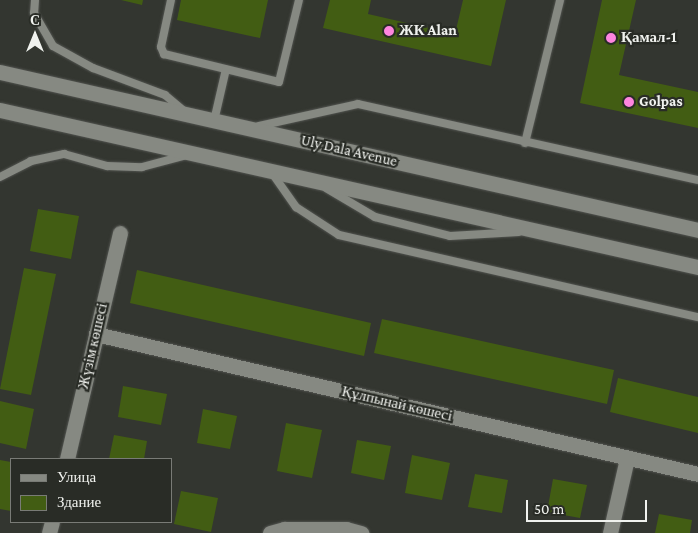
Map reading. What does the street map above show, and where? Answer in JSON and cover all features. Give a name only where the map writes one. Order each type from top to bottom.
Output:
[{"type":"main road","name":"Uly Dala Avenue","points":[[0,72],[694,228]]},
{"type":"main road","points":[[0,110],[698,267]]},
{"type":"main road","name":"Жүзім көшесі","points":[[67,458],[120,233]]},
{"type":"main road","name":"Құлпынай көшесі","points":[[96,334],[698,474]]},
{"type":"main road","points":[[610,533],[628,458]]},
{"type":"main road","points":[[270,533],[284,529],[346,529],[361,533]]},
{"type":"lane","points":[[36,0],[34,13],[53,46],[93,68],[165,96],[190,116]]},
{"type":"lane","points":[[171,0],[161,46],[164,54],[279,82],[299,0]]},
{"type":"lane","points":[[525,143],[560,0]]},
{"type":"lane","points":[[214,121],[226,69]]},
{"type":"lane","points":[[248,129],[358,104],[525,143],[698,180]]},
{"type":"lane","points":[[0,177],[31,162],[64,154],[107,166],[142,167],[194,154]]},
{"type":"lane","points":[[271,171],[296,207],[339,235],[698,317]]},
{"type":"lane","points":[[314,181],[375,217],[450,236],[535,231]]},
{"type":"building","points":[[121,0],[143,0],[142,5]]},
{"type":"building","points":[[181,0],[268,0],[260,38],[177,20]]},
{"type":"building","name":"ЖК Alan","points":[[330,0],[371,0],[368,14],[455,34],[463,0],[506,0],[491,66],[323,28]]},
{"type":"building","name":"Қамал-1","points":[[602,0],[636,0],[619,75],[698,92],[698,128],[580,103]]},
{"type":"building","points":[[38,209],[79,216],[71,259],[30,251]]},
{"type":"building","points":[[24,268],[56,274],[31,395],[0,389]]},
{"type":"building","points":[[137,270],[371,323],[364,356],[130,303]]},
{"type":"building","points":[[382,319],[614,370],[607,404],[374,353]]},
{"type":"building","points":[[618,378],[698,397],[698,433],[610,412]]},
{"type":"building","points":[[123,386],[167,394],[161,425],[118,417]]},
{"type":"building","points":[[0,401],[34,409],[26,449],[0,443]]},
{"type":"building","points":[[203,409],[237,416],[230,449],[197,443]]},
{"type":"building","points":[[286,423],[322,430],[312,478],[277,471]]},
{"type":"building","points":[[114,435],[147,441],[144,458],[109,458]]},
{"type":"building","points":[[357,440],[391,446],[384,480],[351,473]]},
{"type":"building","points":[[412,455],[450,463],[442,500],[405,493]]},
{"type":"building","points":[[0,460],[10,462],[10,511],[0,509]]},
{"type":"building","points":[[475,474],[508,480],[502,513],[468,507]]},
{"type":"building","points":[[553,479],[587,485],[580,518],[547,512]]},
{"type":"building","points":[[181,491],[218,498],[211,532],[174,524]]},
{"type":"building","points":[[659,514],[692,520],[690,533],[655,533]]},
{"type":"place","name":"ЖК Alan","points":[[389,31]]},
{"type":"place","name":"Қамал-1","points":[[611,38]]},
{"type":"place","name":"Golpas","points":[[629,102]]}]
